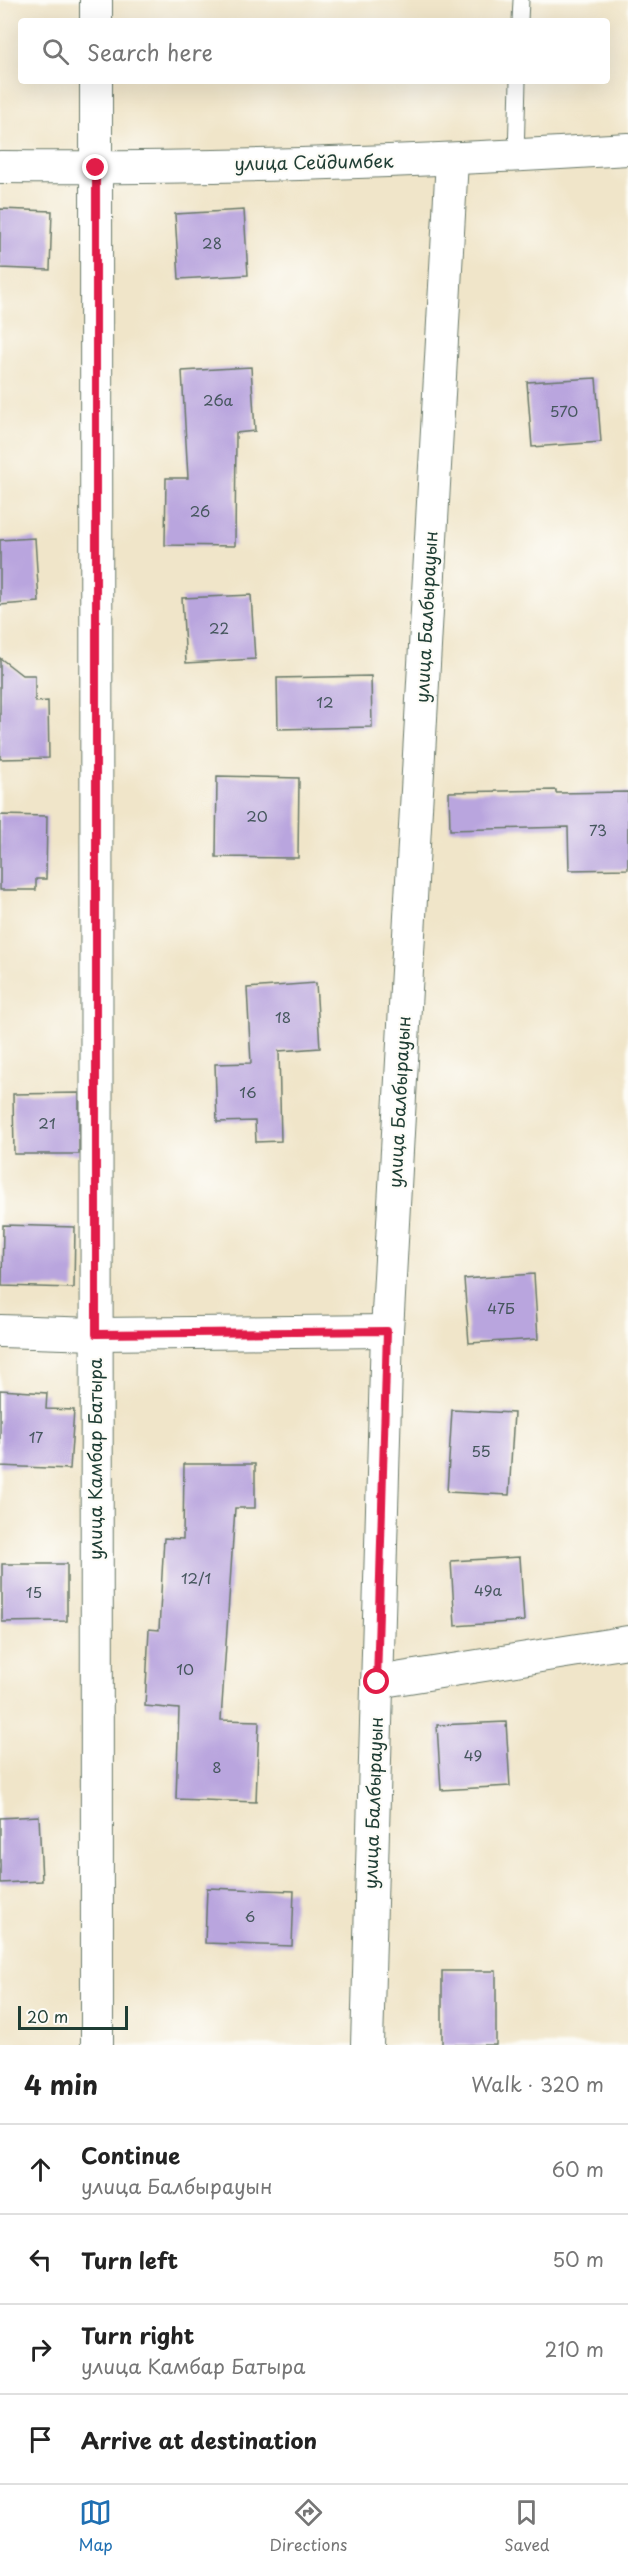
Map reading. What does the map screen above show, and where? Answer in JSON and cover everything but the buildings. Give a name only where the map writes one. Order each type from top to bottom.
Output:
[{"type":"street","points":[[96,0],[96,18]]},
{"type":"street","name":"улица Камбар Батыра","points":[[96,84],[97,2045]]},
{"type":"street","name":"улица Сейдимбек","points":[[0,167],[96,168],[452,160],[628,149]]},
{"type":"street","name":"улица Балбырауын","points":[[367,2045],[387,1331],[452,160]]},
{"type":"street","points":[[0,1331],[96,1334],[387,1331]]},
{"type":"street","points":[[377,1682],[628,1642]]},
{"type":"lane","points":[[520,18],[521,0]]},
{"type":"lane","points":[[516,156],[518,84]]},
{"type":"route","points":[[96,168],[96,1334],[387,1331],[377,1682]]}]
